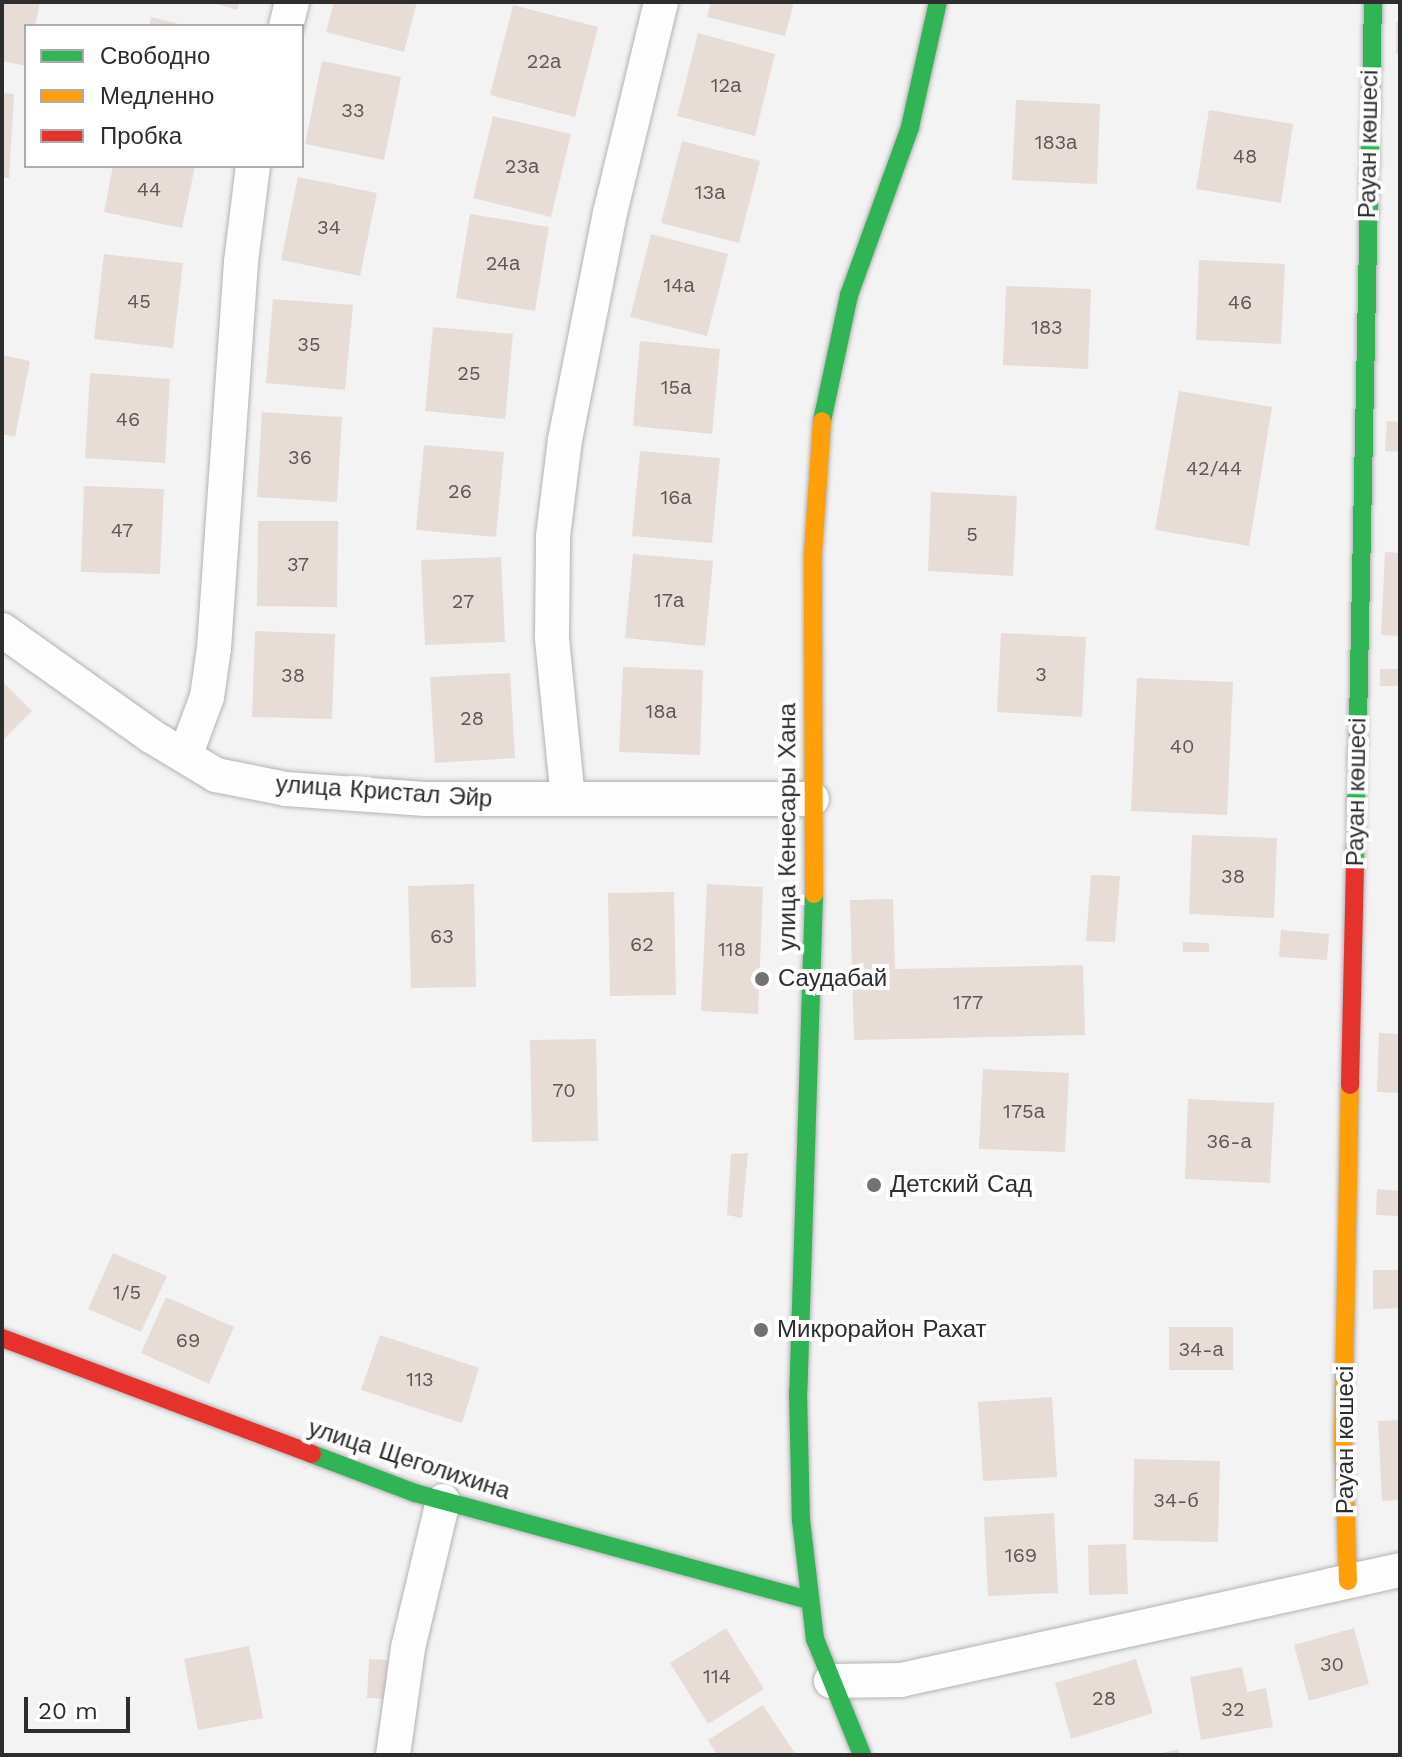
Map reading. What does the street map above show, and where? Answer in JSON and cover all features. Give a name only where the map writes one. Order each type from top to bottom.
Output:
[{"type":"street","points":[[286,24],[292,2]]},
{"type":"street","points":[[568,799],[552,638],[553,536],[565,440],[610,213],[661,2]]},
{"type":"street","name":"улица Кенесары Хана","points":[[862,1755],[815,1639],[801,1520],[798,1392],[814,994],[813,553],[821,428],[849,295],[910,127],[938,2]]},
{"type":"street","name":"Рауан көшесі","points":[[1348,1581],[1343,1439],[1373,2]]},
{"type":"street","points":[[185,756],[207,697],[214,648],[241,262],[253,168]]},
{"type":"street","name":"улица Кристал Эйр","points":[[2,630],[216,775],[286,789],[425,799],[812,799]]},
{"type":"street","name":"улица Щеголихина","points":[[2,1338],[443,1501],[810,1600]]},
{"type":"street","points":[[393,1755],[408,1648],[443,1501]]},
{"type":"street","points":[[831,1681],[901,1680],[1400,1570]]},
{"type":"building","points":[[2,2],[40,2],[35,24],[24,24],[24,66],[2,61]]},
{"type":"building","points":[[211,2],[239,2],[237,10]]},
{"type":"building","points":[[334,2],[417,2],[404,52],[326,32]]},
{"type":"building","points":[[711,2],[794,2],[785,36],[707,17]]},
{"type":"building","points":[[513,5],[598,27],[575,117],[490,95]]},
{"type":"building","points":[[151,17],[179,24],[149,24]]},
{"type":"building","points":[[1396,22],[1400,22],[1400,54],[1396,54]]},
{"type":"building","points":[[698,33],[775,54],[755,136],[677,116]]},
{"type":"building","points":[[322,61],[401,77],[384,160],[305,144]]},
{"type":"building","points":[[2,93],[14,94],[9,178],[2,178]]},
{"type":"building","points":[[1016,100],[1100,104],[1097,184],[1012,180]]},
{"type":"building","points":[[1209,110],[1293,124],[1281,203],[1196,189]]},
{"type":"building","points":[[493,116],[571,134],[551,217],[473,198]]},
{"type":"building","points":[[682,141],[760,161],[739,243],[661,223]]},
{"type":"building","points":[[113,168],[195,168],[182,228],[104,212]]},
{"type":"building","points":[[298,177],[377,193],[360,276],[281,260]]},
{"type":"building","points":[[470,214],[549,227],[535,311],[456,298]]},
{"type":"building","points":[[651,234],[728,254],[707,336],[630,317]]},
{"type":"building","points":[[104,254],[183,263],[173,348],[94,339]]},
{"type":"building","points":[[1199,260],[1285,264],[1281,344],[1196,340]]},
{"type":"building","points":[[1006,286],[1091,289],[1088,369],[1003,365]]},
{"type":"building","points":[[273,299],[353,305],[345,390],[266,383]]},
{"type":"building","points":[[433,327],[513,334],[505,419],[425,411]]},
{"type":"building","points":[[640,341],[720,349],[712,434],[633,426]]},
{"type":"building","points":[[2,355],[30,361],[15,437],[2,434]]},
{"type":"building","points":[[90,373],[170,379],[165,463],[85,458]]},
{"type":"building","points":[[1179,391],[1272,407],[1249,546],[1155,530]]},
{"type":"building","points":[[262,412],[342,417],[337,502],[257,497]]},
{"type":"building","points":[[1387,421],[1400,422],[1400,452],[1385,451]]},
{"type":"building","points":[[424,445],[504,452],[496,537],[416,530]]},
{"type":"building","points":[[640,451],[720,458],[712,543],[632,536]]},
{"type":"building","points":[[84,486],[164,489],[160,574],[81,572]]},
{"type":"building","points":[[931,492],[1017,496],[1013,576],[928,571]]},
{"type":"building","points":[[258,521],[338,521],[337,607],[257,606]]},
{"type":"building","points":[[1385,552],[1400,553],[1400,636],[1381,635]]},
{"type":"building","points":[[633,554],[713,561],[705,646],[625,638]]},
{"type":"building","points":[[501,557],[505,642],[425,645],[421,560]]},
{"type":"building","points":[[255,631],[335,634],[332,719],[252,717]]},
{"type":"building","points":[[1001,633],[1086,637],[1082,717],[997,712]]},
{"type":"building","points":[[623,667],[703,670],[700,755],[619,752]]},
{"type":"building","points":[[1380,669],[1400,669],[1400,686],[1380,686]]},
{"type":"building","points":[[510,673],[515,758],[435,763],[430,677]]},
{"type":"building","points":[[1137,678],[1233,682],[1227,815],[1131,811]]},
{"type":"building","points":[[2,681],[32,711],[2,741]]},
{"type":"building","points":[[1192,835],[1277,838],[1274,918],[1189,914]]},
{"type":"building","points":[[1091,875],[1120,876],[1115,942],[1086,941]]},
{"type":"building","points":[[474,884],[476,987],[411,988],[408,886]]},
{"type":"building","points":[[707,884],[763,887],[758,1014],[701,1011]]},
{"type":"building","points":[[674,892],[676,995],[610,996],[608,893]]},
{"type":"building","points":[[893,899],[895,969],[1083,965],[1085,1035],[854,1040],[850,900]]},
{"type":"building","points":[[1281,930],[1329,934],[1327,960],[1279,957]]},
{"type":"building","points":[[1183,942],[1209,943],[1209,952],[1183,952]]},
{"type":"building","points":[[1379,1033],[1400,1034],[1400,1093],[1377,1092]]},
{"type":"building","points":[[596,1039],[598,1141],[532,1142],[530,1040]]},
{"type":"building","points":[[983,1069],[1069,1073],[1065,1152],[979,1149]]},
{"type":"building","points":[[1188,1099],[1274,1103],[1270,1183],[1185,1179]]},
{"type":"building","points":[[748,1153],[742,1218],[727,1215],[731,1154]]},
{"type":"building","points":[[1377,1189],[1400,1191],[1400,1216],[1376,1215]]},
{"type":"building","points":[[113,1253],[167,1276],[141,1332],[88,1309]]},
{"type":"building","points":[[1373,1270],[1400,1270],[1400,1308],[1373,1309]]},
{"type":"building","points":[[166,1297],[234,1327],[209,1384],[141,1353]]},
{"type":"building","points":[[1169,1327],[1233,1327],[1233,1370],[1169,1370]]},
{"type":"building","points":[[380,1335],[479,1368],[462,1423],[361,1390]]},
{"type":"building","points":[[1052,1397],[1057,1477],[983,1481],[978,1402]]},
{"type":"building","points":[[1400,1420],[1400,1500],[1382,1501],[1378,1421]]},
{"type":"building","points":[[1134,1459],[1220,1461],[1218,1542],[1133,1540]]},
{"type":"building","points":[[1054,1513],[1058,1593],[988,1596],[984,1517]]},
{"type":"building","points":[[1126,1544],[1128,1594],[1089,1595],[1088,1545]]},
{"type":"building","points":[[726,1628],[764,1689],[708,1724],[670,1663]]},
{"type":"building","points":[[1354,1628],[1369,1684],[1309,1701],[1294,1645]]},
{"type":"building","points":[[249,1646],[263,1718],[198,1730],[184,1659]]},
{"type":"building","points":[[369,1659],[388,1660],[386,1699],[367,1698]]},
{"type":"building","points":[[1136,1659],[1153,1713],[1071,1739],[1055,1683]]},
{"type":"building","points":[[1242,1667],[1247,1692],[1266,1688],[1273,1727],[1201,1740],[1190,1677]]},
{"type":"building","points":[[763,1705],[796,1755],[717,1755],[708,1740]]},
{"type":"building","points":[[1178,1749],[1180,1755],[1160,1755],[1160,1754]]},
{"type":"traffic: fast","points":[[822,421],[849,295],[910,127],[938,2]]},
{"type":"traffic: fast","points":[[1355,867],[1373,2]]},
{"type":"traffic: fast","points":[[814,894],[798,1392],[801,1520],[815,1639],[862,1755]]},
{"type":"traffic: fast","points":[[312,1454],[415,1493],[810,1600]]},
{"type":"traffic: slow","points":[[814,894],[813,553],[822,421]]},
{"type":"traffic: slow","points":[[1348,1581],[1343,1439],[1350,1085]]},
{"type":"traffic: jam","points":[[1350,1085],[1355,867]]},
{"type":"traffic: jam","points":[[2,1338],[312,1454]]},
{"type":"place","name":"Саудабай","points":[[762,979]]},
{"type":"place","name":"Детский Сад","points":[[874,1185]]},
{"type":"place","name":"Микрорайон Рахат","points":[[761,1330]]}]
